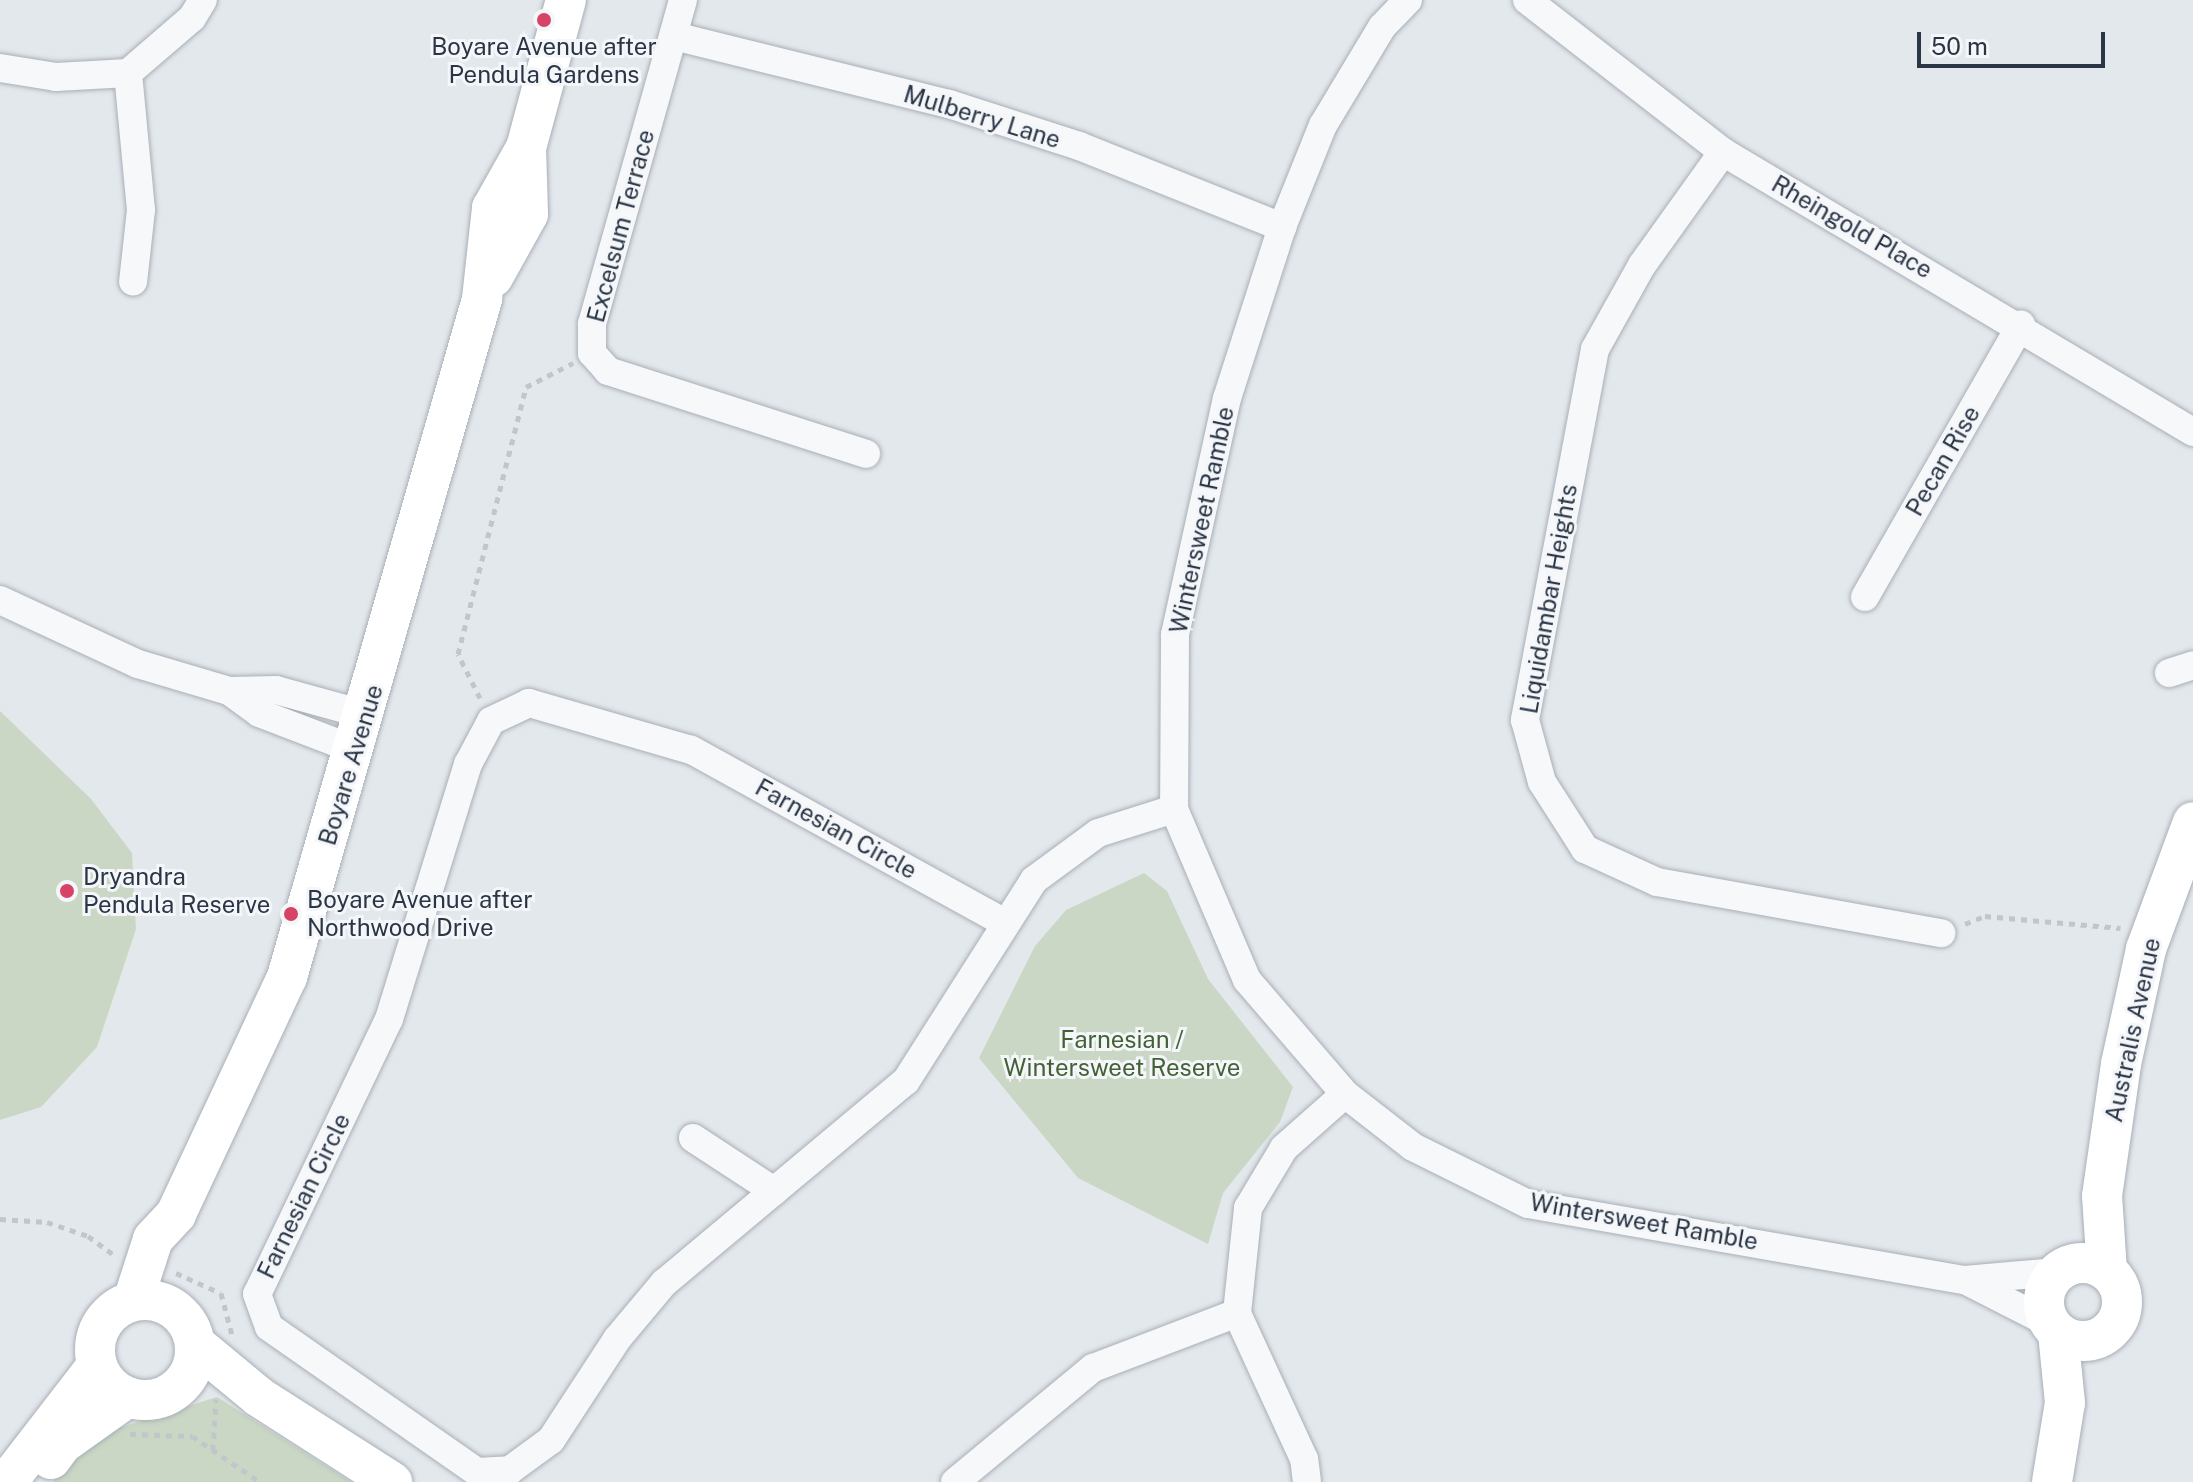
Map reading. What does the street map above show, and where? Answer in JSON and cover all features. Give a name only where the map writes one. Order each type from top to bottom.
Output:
[{"type":"street","points":[[0,68],[56,77],[128,73],[192,18],[203,0]]},
{"type":"street","name":"Boyare Avenue","points":[[155,1286],[153,1239],[176,1214],[287,977],[361,733],[482,299],[528,214],[526,148],[566,0]]},
{"type":"street","name":"Excelsum Terrace","points":[[683,0],[592,324],[592,353],[608,371],[866,454]]},
{"type":"street","name":"Wintersweet Ramble","points":[[1408,0],[1382,27],[1323,125],[1282,227],[1227,398],[1175,635],[1174,809],[1247,980],[1345,1094],[1413,1147],[1528,1204],[1965,1280],[2063,1269]]},
{"type":"street","name":"Rheingold Place","points":[[1527,0],[1723,152],[2021,325],[2193,432]]},
{"type":"street","name":"Mulberry Lane","points":[[674,36],[949,104],[1079,146],[1282,227]]},
{"type":"street","points":[[128,73],[141,210],[133,282]]},
{"type":"street","name":"Liquidambar Heights","points":[[1723,152],[1642,265],[1595,349],[1525,720],[1542,782],[1585,849],[1657,882],[1941,933]]},
{"type":"street","name":"Pecan Rise","points":[[1865,597],[2021,325]]},
{"type":"street","points":[[0,600],[138,664],[229,691],[276,690],[361,733]]},
{"type":"street","name":"Farnesian Circle","points":[[1005,923],[691,750],[529,703],[491,721],[468,764],[389,1019],[257,1294],[269,1327],[477,1472],[510,1470],[551,1440],[617,1339],[664,1283],[906,1081],[1034,880],[1098,833],[1174,809]]},
{"type":"street","name":"Australis Avenue","points":[[2107,1271],[2102,1196],[2121,1064],[2153,931],[2193,822]]},
{"type":"street","points":[[1307,1482],[1304,1459],[1237,1313],[1248,1208],[1284,1148],[1345,1094]]},
{"type":"street","points":[[693,1138],[774,1191]]},
{"type":"street","name":"Australis Avenue","points":[[2063,1269],[2102,1196]]},
{"type":"street","points":[[2052,1482],[2065,1403],[2097,1339],[2122,1308],[2107,1271],[2082,1262],[2063,1269],[2043,1296],[2053,1328],[2065,1403]]},
{"type":"street","name":"Wintersweet Ramble","points":[[1965,1280],[2053,1328]]},
{"type":"street","points":[[7,1482],[96,1367],[103,1323],[155,1286],[183,1316],[203,1372],[259,1397],[392,1482]]},
{"type":"street","points":[[955,1482],[1093,1368],[1237,1313]]},
{"type":"street","points":[[2053,1328],[2097,1339]]},
{"type":"street","points":[[96,1367],[114,1408]]},
{"type":"street","points":[[35,1482],[62,1444],[114,1408],[156,1399],[203,1372]]},
{"type":"path","points":[[491,721],[458,654],[526,387],[592,353]]},
{"type":"path","points":[[1941,933],[1985,916],[2153,931]]},
{"type":"path","points":[[0,1219],[47,1222],[155,1286],[194,1276],[221,1293],[233,1346],[203,1372],[213,1450]]},
{"type":"path","points":[[114,1408],[125,1434],[192,1436],[260,1482]]},
{"type":"green space","name":"Dryandra Pendula Reserve","points":[[0,711],[91,799],[132,853],[136,929],[97,1047],[41,1107],[0,1120]]},
{"type":"green space","name":"Farnesian / Wintersweet Reserve","points":[[1144,873],[1167,891],[1208,979],[1293,1087],[1280,1122],[1223,1193],[1208,1244],[1078,1178],[979,1058],[1035,946],[1066,910]]},
{"type":"green space","points":[[217,1397],[351,1482],[53,1482],[84,1439]]},
{"type":"place","name":"Boyare Avenue after Pendula Gardens","points":[[544,20]]},
{"type":"place","name":"Dryandra Pendula Reserve","points":[[67,891]]},
{"type":"place","name":"Boyare Avenue after Northwood Drive","points":[[291,914]]}]
